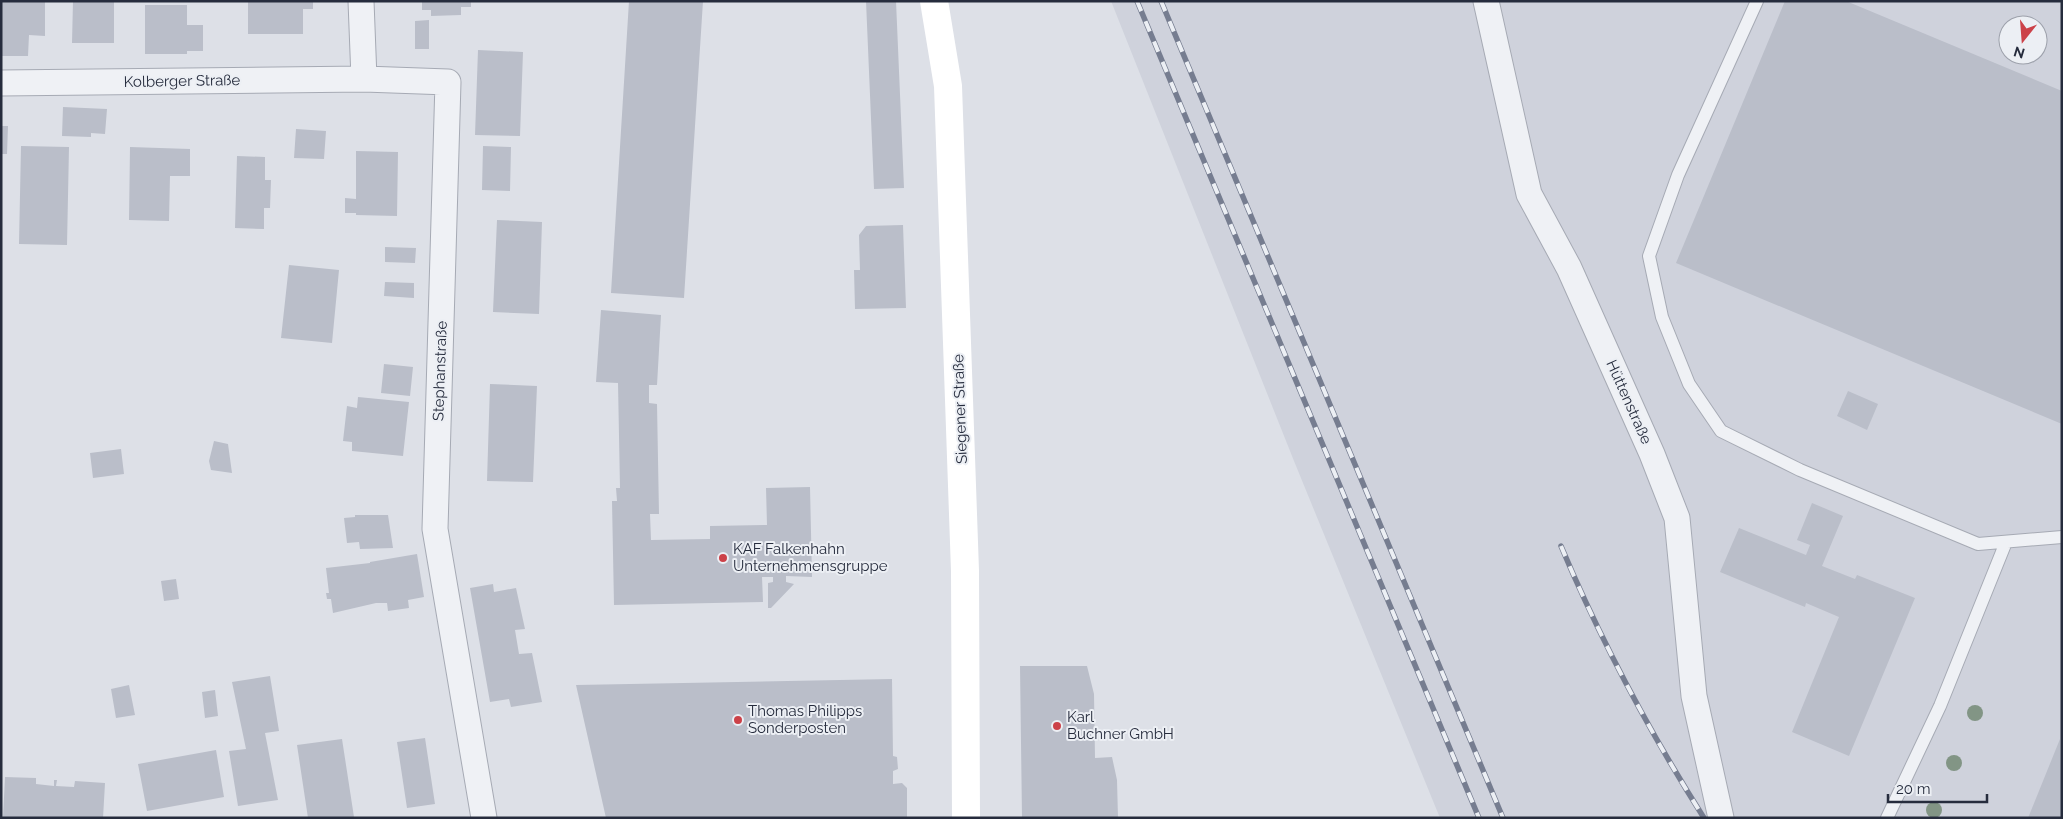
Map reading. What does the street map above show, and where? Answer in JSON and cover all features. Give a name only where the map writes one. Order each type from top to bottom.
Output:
[{"type":"main road","name":"Siegener Straße","points":[[934,1],[948,86],[965,571],[966,818]]},
{"type":"street","points":[[362,1],[364,79]]},
{"type":"street","name":"Hüttenstraße","points":[[1486,1],[1529,194],[1569,268],[1652,454],[1676,518],[1694,696],[1724,814]]},
{"type":"street","name":"Kolberger Straße","points":[[1,83],[364,79]]},
{"type":"street","name":"Stephanstraße","points":[[364,79],[448,82],[435,529],[484,818]]},
{"type":"lane","points":[[1757,1],[1678,175],[1649,256],[1662,317],[1689,384],[1721,431],[1800,470],[1978,544],[2062,536]]},
{"type":"lane","points":[[1887,818],[1940,706],[2006,542]]},
{"type":"shaded area","points":[[1111,1],[2062,1],[2062,818],[1440,818],[1294,461]]},
{"type":"building","points":[[1,1],[45,1],[45,36],[29,35],[28,56],[1,56]]},
{"type":"building","points":[[73,1],[114,1],[114,43],[72,43]]},
{"type":"building","points":[[248,1],[313,1],[313,9],[303,9],[303,34],[248,34]]},
{"type":"building","points":[[422,1],[471,1],[471,7],[461,7],[461,15],[431,16],[431,10],[422,10]]},
{"type":"building","points":[[629,1],[703,1],[684,298],[611,293]]},
{"type":"building","points":[[866,1],[896,1],[904,188],[874,189]]},
{"type":"building","points":[[1785,1],[1846,1],[2062,91],[2062,424],[1676,263]]},
{"type":"building","points":[[145,5],[187,5],[187,25],[203,25],[203,51],[187,51],[187,54],[145,54]]},
{"type":"building","points":[[429,20],[429,49],[415,49],[415,21]]},
{"type":"building","points":[[478,50],[523,52],[520,136],[475,135]]},
{"type":"building","points":[[63,107],[107,109],[105,134],[91,133],[91,137],[62,136]]},
{"type":"building","points":[[1,126],[8,126],[7,154],[1,154]]},
{"type":"building","points":[[296,129],[326,131],[324,159],[294,158]]},
{"type":"building","points":[[21,146],[69,147],[67,245],[19,244]]},
{"type":"building","points":[[483,146],[511,147],[510,191],[482,190]]},
{"type":"building","points":[[130,147],[190,149],[190,176],[170,176],[169,221],[129,220]]},
{"type":"building","points":[[356,151],[398,152],[397,216],[345,213],[345,198],[356,199]]},
{"type":"building","points":[[237,156],[265,157],[265,180],[271,180],[270,208],[264,208],[264,229],[235,228]]},
{"type":"building","points":[[497,220],[542,222],[539,314],[493,312]]},
{"type":"building","points":[[903,225],[906,308],[855,309],[854,270],[860,270],[859,235],[866,226]]},
{"type":"building","points":[[385,247],[416,248],[415,263],[385,262]]},
{"type":"building","points":[[289,265],[339,270],[332,343],[281,338]]},
{"type":"building","points":[[385,282],[414,283],[414,298],[384,296]]},
{"type":"building","points":[[601,310],[661,315],[657,385],[649,385],[649,403],[657,404],[659,514],[650,514],[651,540],[710,539],[710,526],[767,525],[766,488],[810,487],[812,577],[786,576],[786,582],[794,584],[771,608],[768,608],[768,583],[773,582],[773,577],[762,577],[763,602],[614,605],[612,501],[617,501],[616,488],[620,488],[618,383],[596,382]]},
{"type":"building","points":[[384,364],[413,367],[410,396],[381,393]]},
{"type":"building","points":[[490,384],[537,386],[533,482],[487,481]]},
{"type":"building","points":[[1848,391],[1878,404],[1867,430],[1837,416]]},
{"type":"building","points":[[358,397],[409,402],[403,456],[352,451],[352,442],[343,441],[347,406],[357,408]]},
{"type":"building","points":[[214,441],[228,444],[232,473],[211,470],[209,461]]},
{"type":"building","points":[[121,449],[124,474],[93,478],[90,453]]},
{"type":"building","points":[[1812,503],[1843,516],[1822,566],[1855,579],[1857,575],[1915,598],[1849,756],[1792,732],[1839,617],[1806,603],[1805,607],[1720,572],[1739,528],[1806,555],[1810,545],[1797,540]]},
{"type":"building","points":[[355,515],[388,515],[393,548],[360,549],[359,542],[347,543],[344,518],[355,517]]},
{"type":"building","points":[[417,554],[424,597],[408,600],[409,608],[388,611],[387,603],[376,603],[333,613],[331,599],[327,599],[326,593],[329,593],[326,568],[370,563]]},
{"type":"building","points":[[176,579],[179,599],[164,601],[161,581]]},
{"type":"building","points":[[493,584],[494,592],[516,588],[525,629],[515,630],[519,654],[532,653],[542,702],[511,707],[509,699],[490,702],[470,588]]},
{"type":"building","name":"Karl Buchner GmbH","points":[[1020,666],[1087,666],[1094,694],[1095,758],[1112,757],[1117,780],[1118,818],[1022,818]]},
{"type":"building","points":[[270,676],[279,731],[265,733],[278,800],[238,806],[229,751],[246,749],[232,682]]},
{"type":"building","name":"Thomas Philipps Sonderposten","points":[[892,679],[893,756],[897,757],[898,769],[893,771],[893,784],[902,783],[907,788],[907,818],[606,818],[576,685]]},
{"type":"building","points":[[129,685],[135,715],[116,718],[111,689]]},
{"type":"building","points":[[215,690],[218,716],[205,718],[202,692]]},
{"type":"building","points":[[425,738],[435,804],[407,808],[397,742]]},
{"type":"building","points":[[342,739],[354,817],[308,818],[297,745]]},
{"type":"building","points":[[2060,739],[2062,818],[2028,818]]},
{"type":"building","points":[[216,750],[224,797],[147,811],[138,764]]},
{"type":"building","points":[[5,777],[36,778],[36,784],[54,786],[54,780],[57,780],[56,786],[74,787],[75,781],[105,783],[103,818],[3,818]]},
{"type":"railway","points":[[1137,1],[1479,818]]},
{"type":"railway","points":[[1161,1],[1503,818]]},
{"type":"railway","points":[[1561,546],[1609,651],[1645,719],[1704,818]]},
{"type":"place","name":"KAF Falkenhahn Unternehmensgruppe","points":[[723,558]]},
{"type":"place","name":"Thomas Philipps Sonderposten","points":[[738,720]]},
{"type":"place","name":"Karl Buchner GmbH","points":[[1057,726]]}]
